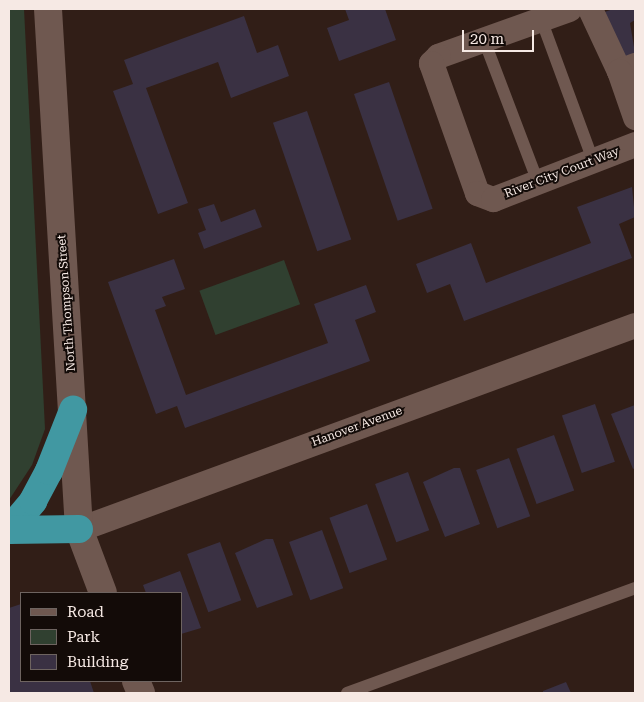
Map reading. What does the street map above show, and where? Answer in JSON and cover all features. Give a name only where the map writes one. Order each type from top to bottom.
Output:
[{"type":"highway","points":[[9,530],[33,501],[49,471],[73,410]]},
{"type":"highway","points":[[9,530],[79,529]]},
{"type":"main road","name":"North Thompson Street","points":[[53,11],[79,529],[103,592]]},
{"type":"street","name":"River City Court Way","points":[[569,9],[438,56],[431,63],[477,193],[493,200],[635,144]]},
{"type":"street","points":[[590,9],[627,68],[635,117]]},
{"type":"street","name":"Hanover Avenue","points":[[79,529],[635,325]]},
{"type":"lane","points":[[541,19],[593,160]]},
{"type":"lane","points":[[484,40],[538,182]]},
{"type":"lane","points":[[347,693],[635,588]]},
{"type":"green space","points":[[9,9],[24,9],[45,429],[32,465],[9,500]]},
{"type":"green space","points":[[284,260],[300,304],[216,335],[199,291]]},
{"type":"building","points":[[345,9],[385,9],[396,40],[339,61],[327,28],[349,20]]},
{"type":"building","points":[[613,9],[635,9],[635,20],[630,23],[635,53],[619,60],[602,13]]},
{"type":"building","points":[[244,16],[257,53],[278,45],[289,76],[231,98],[218,62],[146,88],[188,203],[158,214],[113,91],[133,84],[124,60]]},
{"type":"building","points":[[389,82],[433,209],[398,221],[354,94]]},
{"type":"building","points":[[307,111],[351,240],[317,251],[273,123]]},
{"type":"building","points":[[632,187],[635,217],[619,224],[632,258],[464,321],[450,284],[427,293],[416,264],[471,243],[486,283],[591,243],[577,207]]},
{"type":"building","points":[[214,204],[221,222],[255,209],[262,227],[204,249],[198,233],[206,230],[198,209]]},
{"type":"building","points":[[174,259],[185,289],[162,297],[166,306],[155,310],[186,395],[328,343],[314,304],[366,285],[376,312],[355,320],[370,361],[185,428],[177,406],[156,414],[108,282]]},
{"type":"building","points":[[595,404],[615,462],[582,473],[562,415]]},
{"type":"building","points":[[635,405],[635,468],[633,469],[611,414]]},
{"type":"building","points":[[554,435],[574,490],[537,504],[516,449]]},
{"type":"building","points":[[509,458],[530,516],[497,528],[476,470]]},
{"type":"building","points":[[454,468],[460,468],[480,524],[445,537],[423,482]]},
{"type":"building","points":[[408,472],[429,530],[396,542],[375,484]]},
{"type":"building","points":[[367,504],[387,559],[350,573],[329,518]]},
{"type":"building","points":[[322,530],[343,588],[310,600],[289,542]]},
{"type":"building","points":[[266,539],[273,539],[293,595],[257,608],[235,553]]},
{"type":"building","points":[[220,542],[241,600],[208,612],[187,554]]},
{"type":"building","points":[[180,571],[201,628],[182,634],[182,592],[146,592],[143,585]]},
{"type":"building","points":[[20,604],[20,682],[90,682],[94,693],[9,693],[9,608]]},
{"type":"building","points":[[566,682],[571,693],[543,693],[543,691]]}]
